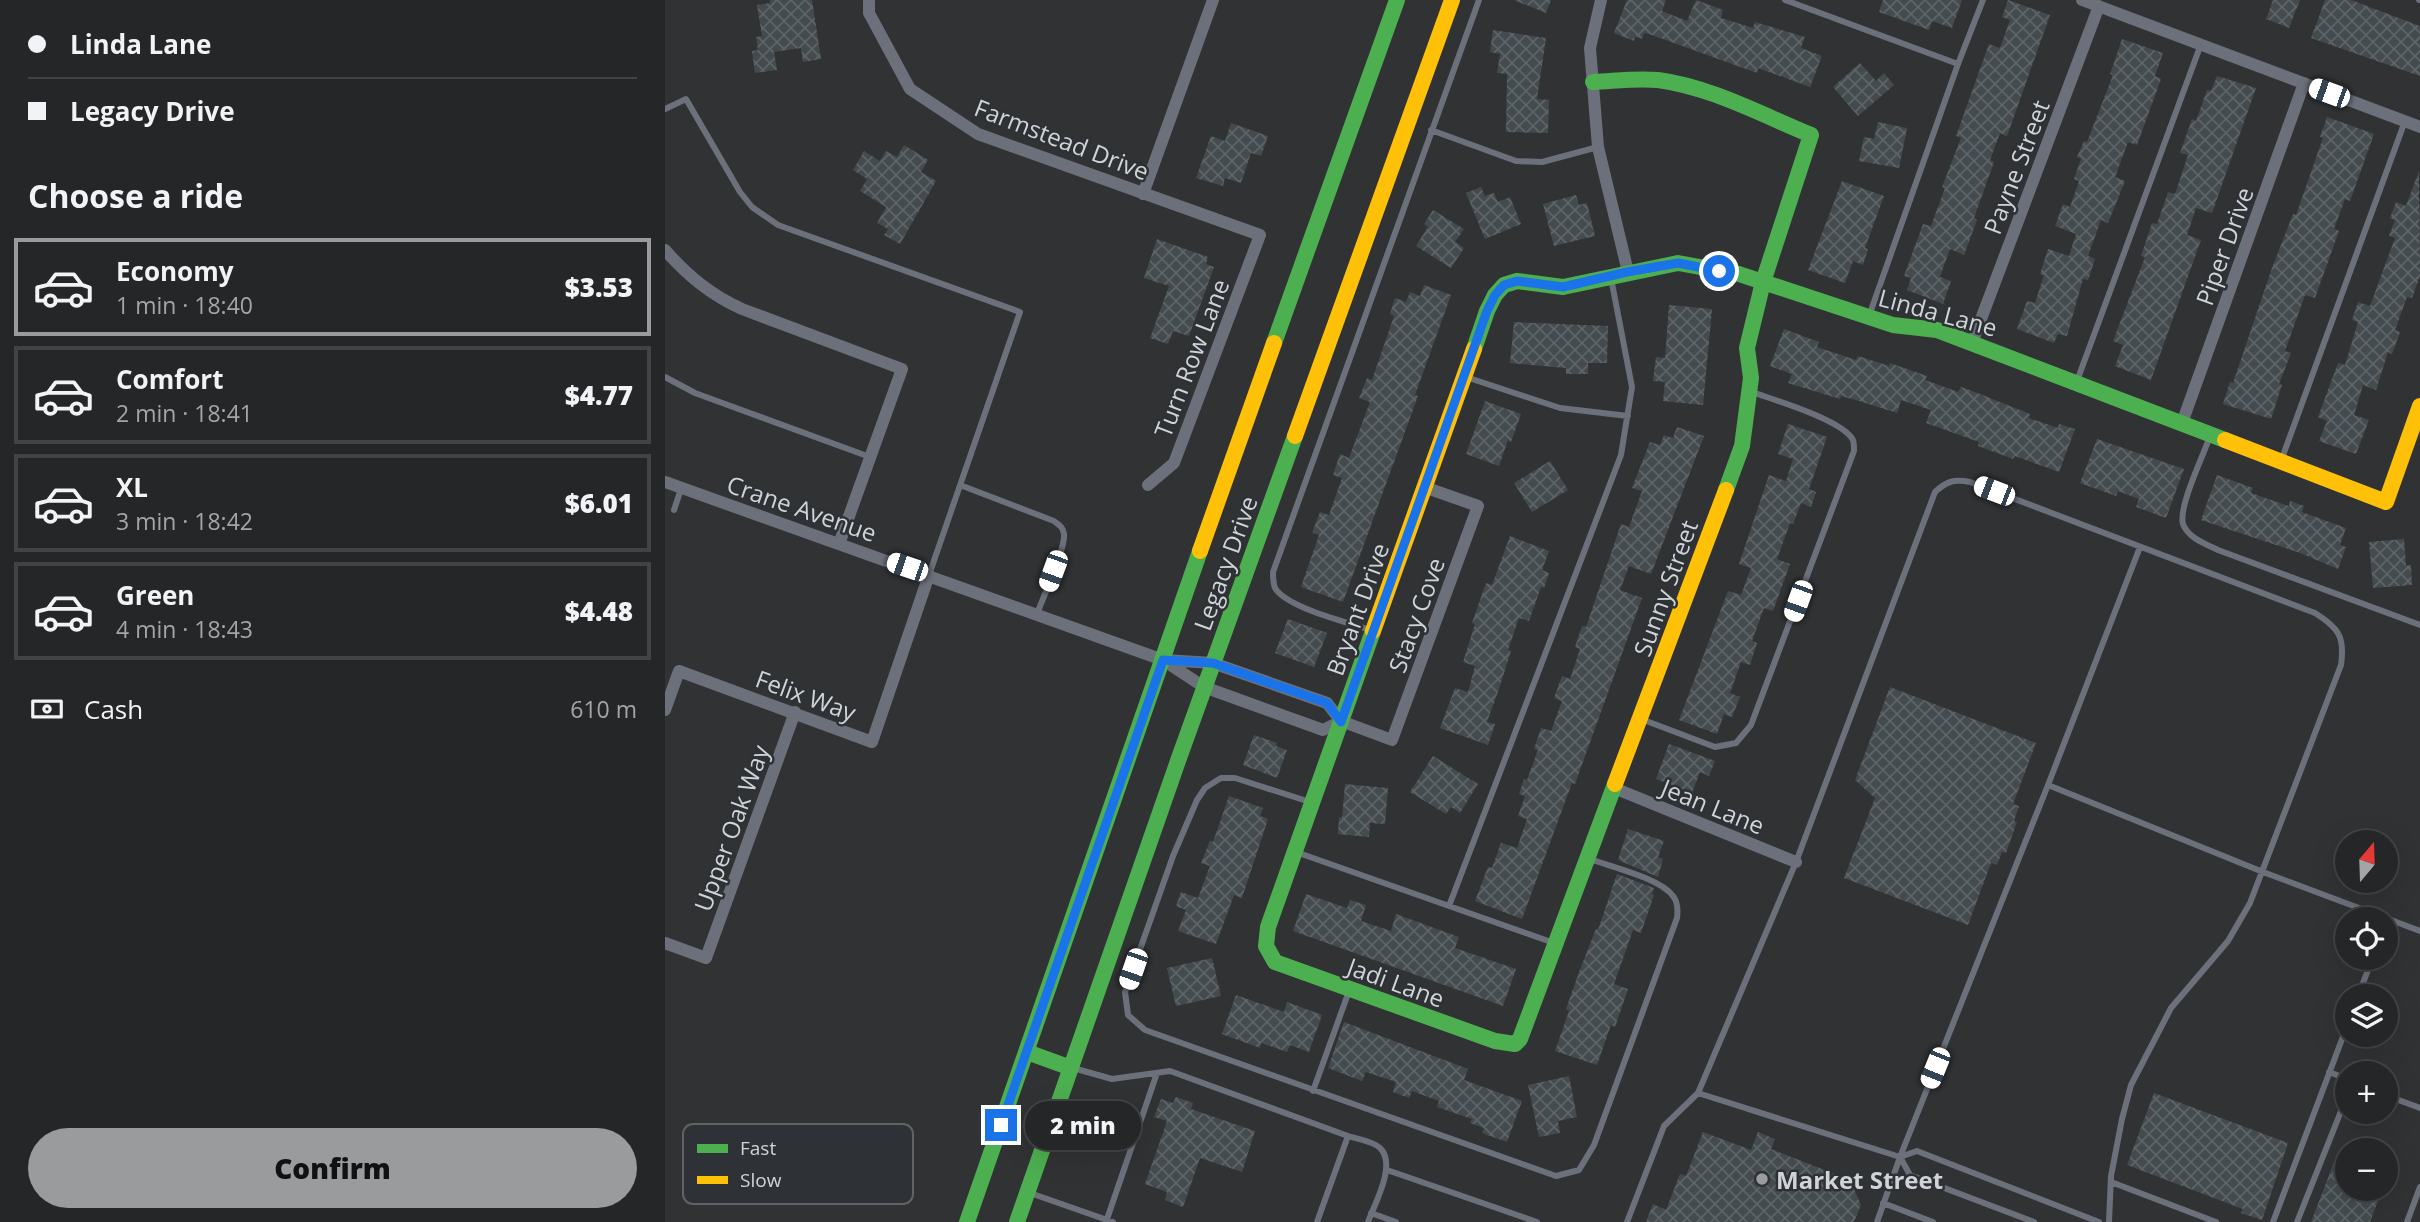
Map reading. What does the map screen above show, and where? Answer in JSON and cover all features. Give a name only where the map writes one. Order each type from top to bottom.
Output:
[{"type":"street","name":"Farmstead Drive","points":[[869,0],[869,13],[910,89],[978,134],[1260,235]]},
{"type":"street","points":[[1143,194],[1213,0]]},
{"type":"street","name":"Legacy Drive","points":[[967,1222],[1224,481],[1397,0]]},
{"type":"street","name":"Legacy Drive","points":[[1017,1222],[1213,663],[1452,0]]},
{"type":"street","points":[[1601,0],[1590,48],[1598,147],[1627,272]]},
{"type":"street","points":[[2082,0],[2420,127]]},
{"type":"street","name":"Payne Street","points":[[1972,343],[2099,6]]},
{"type":"street","name":"Sunny Street","points":[[1515,1044],[1524,1033],[1742,446],[1751,378],[1747,348],[1763,282],[1811,135],[1713,97],[1663,82],[1646,79],[1593,82]]},
{"type":"street","name":"Piper Drive","points":[[2182,423],[2304,83]]},
{"type":"street","name":"Turn Row Lane","points":[[1148,485],[1174,463],[1260,235]]},
{"type":"street","points":[[665,250],[699,284],[720,299],[902,369],[839,544]]},
{"type":"street","name":"Linda Lane","points":[[1504,285],[1517,281],[1563,287],[1678,263],[1739,274],[1893,325],[1937,330],[2386,502],[2420,407]]},
{"type":"street","name":"Bryant Drive","points":[[1267,952],[1263,941],[1424,487],[1487,311],[1504,285]]},
{"type":"street","name":"Crane Avenue","points":[[665,482],[1163,660],[1205,688],[1323,730],[1341,722],[1327,703],[1213,663],[1163,660]]},
{"type":"street","name":"Stacy Cove","points":[[1341,722],[1392,740],[1478,506],[1424,487]]},
{"type":"street","name":"Felix Way","points":[[665,710],[679,671],[872,742],[929,575]]},
{"type":"street","name":"Upper Oak Way","points":[[665,943],[706,958],[795,712]]},
{"type":"street","name":"Jean Lane","points":[[1614,788],[1797,862]]},
{"type":"street","name":"Jadi Lane","points":[[1267,952],[1275,962],[1495,1041],[1515,1044]]},
{"type":"street","points":[[1027,1052],[1071,1068]]},
{"type":"lane","points":[[1373,631],[1293,603],[1273,585],[1273,572],[1479,0]]},
{"type":"lane","points":[[1786,0],[1958,64]]},
{"type":"lane","points":[[1868,317],[1983,0]]},
{"type":"lane","points":[[2077,382],[2201,44]]},
{"type":"lane","points":[[665,109],[686,99],[740,192],[764,218],[1020,312],[929,575]]},
{"type":"lane","points":[[2281,461],[2405,121]]},
{"type":"lane","points":[[1431,131],[1516,162],[1542,162],[1598,147]]},
{"type":"lane","points":[[1449,906],[1621,455],[1632,387],[1611,276]]},
{"type":"lane","points":[[1464,376],[1560,408],[1628,416]]},
{"type":"lane","points":[[665,377],[695,393],[870,457]]},
{"type":"lane","points":[[1640,719],[1715,747],[1736,743],[1743,738],[1751,725],[1854,451],[1854,442],[1849,436],[1828,420],[1750,391]]},
{"type":"lane","points":[[2211,434],[2184,507],[2182,522],[2187,531],[2218,550],[2420,625]]},
{"type":"lane","points":[[1627,1222],[1664,1126],[1698,1093],[1797,862],[1935,492],[1944,484],[1955,480],[1970,482],[2315,613],[2330,622],[2342,641],[2341,666],[2250,903],[2228,941],[2171,1009],[2131,1085],[2111,1182],[2109,1222]]},
{"type":"lane","points":[[960,485],[1054,521],[1063,528],[1063,543],[1037,614]]},
{"type":"lane","points":[[674,510],[682,488]]},
{"type":"lane","points":[[1877,1222],[1900,1157],[2140,547]]},
{"type":"lane","points":[[1312,803],[1234,778],[1221,778],[1205,788],[1197,800],[1173,856],[1125,992],[1128,1015],[1145,1030],[1556,1176],[1579,1170],[1594,1145],[1677,918],[1678,906],[1675,897],[1656,883],[1588,859]]},
{"type":"lane","points":[[2048,785],[2349,907]]},
{"type":"lane","points":[[1295,852],[1556,944]]},
{"type":"lane","points":[[2398,925],[2420,931]]},
{"type":"lane","points":[[1313,1091],[1350,989]]},
{"type":"lane","points":[[2273,1222],[2339,1047]]},
{"type":"lane","points":[[1071,1068],[1112,1079],[1170,1071],[1379,1146],[1387,1159],[1387,1170],[1369,1222]]},
{"type":"lane","points":[[2329,1072],[2335,1074]]},
{"type":"lane","points":[[1028,1192],[1108,1221],[1157,1073]]},
{"type":"lane","points":[[1698,1093],[1900,1157],[1917,1151],[2099,1222]]},
{"type":"lane","points":[[2398,1100],[2420,1108]]},
{"type":"lane","points":[[2297,1222],[2336,1124]]},
{"type":"lane","points":[[1317,1222],[1348,1136]]},
{"type":"lane","points":[[1900,1157],[1910,1175],[2034,1222]]},
{"type":"lane","points":[[1387,1170],[1537,1222]]},
{"type":"lane","points":[[2111,1182],[2216,1222]]},
{"type":"lane","points":[[2406,1222],[2420,1187]]},
{"type":"lane","points":[[1883,1203],[1933,1222]]},
{"type":"lane","points":[[1371,1213],[1396,1222]]},
{"type":"building","points":[[770,0],[812,0],[821,59],[803,62],[801,48],[774,52],[777,70],[755,73],[752,51],[758,50],[756,37],[762,36],[757,5],[770,3]]},
{"type":"building","points":[[1514,0],[1551,0],[1546,13]]},
{"type":"building","points":[[1627,0],[1666,0],[1662,11],[1687,21],[1696,0],[1723,10],[1721,18],[1753,28],[1755,22],[1805,37],[1801,48],[1822,56],[1810,87],[1758,68],[1757,73],[1649,34],[1644,33],[1642,39],[1635,36],[1634,41],[1614,33]]},
{"type":"building","points":[[1883,0],[1962,0],[1952,28],[1932,21],[1929,30],[1879,12]]},
{"type":"building","points":[[2008,0],[2050,15],[2007,136],[2000,133],[1990,160],[1994,162],[1964,255],[1950,249],[1940,277],[1951,281],[1943,304],[1907,290],[1911,278],[1904,276],[1923,224],[1931,226],[1945,188],[1942,187],[1961,138],[1956,136],[1989,44],[2000,48],[2010,20],[2002,17]]},
{"type":"building","points":[[2273,0],[2300,0],[2289,28],[2266,19]]},
{"type":"building","points":[[2325,0],[2351,0],[2420,26],[2420,76],[2311,38]]},
{"type":"building","points":[[1493,30],[1546,38],[1537,99],[1549,100],[1548,133],[1506,132],[1507,74],[1497,73],[1500,54],[1490,52]]},
{"type":"building","points":[[2122,39],[2163,53],[2155,76],[2161,79],[2137,145],[2128,142],[2115,177],[2125,181],[2108,223],[2101,220],[2088,256],[2095,259],[2088,280],[2083,279],[2067,336],[2058,334],[2054,343],[2017,329],[2027,301],[2035,303],[2044,275],[2040,274],[2048,249],[2069,256],[2076,234],[2055,226],[2063,204],[2070,207],[2079,181],[2074,179],[2081,159],[2077,157],[2084,141],[2087,142],[2113,75],[2110,74]]},
{"type":"building","points":[[1860,63],[1876,81],[1884,73],[1894,85],[1858,116],[1833,87]]},
{"type":"building","points":[[2217,76],[2256,88],[2212,213],[2196,208],[2187,235],[2201,240],[2151,380],[2115,366],[2123,345],[2113,341],[2145,257],[2141,256],[2152,223],[2157,224],[2168,192],[2175,194],[2188,155],[2180,153],[2192,119],[2196,121],[2207,90],[2211,91]]},
{"type":"building","points":[[2327,117],[2374,134],[2350,201],[2345,199],[2334,229],[2339,231],[2315,298],[2305,295],[2285,351],[2291,353],[2279,384],[2282,385],[2271,419],[2223,404],[2230,382],[2233,383],[2272,268],[2293,214],[2296,215],[2323,138],[2320,137]]},
{"type":"building","points":[[1878,122],[1907,128],[1899,168],[1859,161],[1864,137],[1874,139]]},
{"type":"building","points":[[1231,123],[1268,136],[1261,156],[1251,153],[1241,183],[1225,178],[1223,186],[1196,178],[1211,136],[1225,141]]},
{"type":"building","points":[[904,145],[928,160],[921,172],[936,181],[900,244],[884,235],[888,229],[877,223],[886,207],[860,191],[867,179],[853,170],[864,151],[880,161],[886,151],[897,157]]},
{"type":"building","points":[[2419,171],[2420,276],[2412,298],[2407,297],[2395,330],[2400,332],[2392,354],[2388,352],[2376,390],[2363,385],[2354,415],[2369,420],[2356,454],[2319,441],[2327,421],[2318,417],[2338,363],[2345,365],[2358,322],[2352,320],[2358,302],[2370,306],[2395,238],[2389,236],[2395,220],[2390,218],[2396,202],[2406,206]]},
{"type":"building","points":[[1842,181],[1884,196],[1865,248],[1868,249],[1863,265],[1853,261],[1845,283],[1808,270]]},
{"type":"building","points":[[1481,187],[1485,196],[1494,193],[1498,202],[1510,197],[1521,224],[1485,239],[1466,193]]},
{"type":"building","points":[[1576,195],[1579,205],[1587,203],[1595,236],[1554,246],[1543,204]]},
{"type":"building","points":[[1433,210],[1464,229],[1455,242],[1464,248],[1451,268],[1416,246],[1428,227],[1424,224]]},
{"type":"building","points":[[1157,239],[1208,257],[1206,264],[1214,267],[1189,336],[1173,331],[1168,344],[1150,338],[1169,286],[1144,278]]},
{"type":"building","points":[[1424,285],[1451,295],[1415,395],[1418,396],[1343,602],[1301,587],[1319,535],[1312,533],[1320,512],[1329,515],[1342,478],[1333,475],[1340,454],[1349,458],[1370,402],[1359,398],[1367,378],[1372,380],[1394,316],[1390,314],[1395,298],[1406,302],[1410,292],[1420,296]]},
{"type":"building","points":[[1669,305],[1712,309],[1703,405],[1663,401],[1665,382],[1653,381],[1656,357],[1665,358]]},
{"type":"building","points":[[1514,322],[1608,326],[1607,363],[1588,363],[1588,374],[1566,374],[1566,368],[1510,363]]},
{"type":"building","points":[[1784,329],[1819,342],[1817,347],[1856,360],[1858,356],[1889,366],[1890,363],[1927,376],[1925,380],[1958,392],[1961,387],[1975,392],[2030,414],[2029,418],[2058,428],[2059,424],[2075,429],[2059,472],[2015,456],[2013,459],[1978,446],[1979,442],[1926,423],[1931,410],[1901,400],[1897,413],[1788,383],[1792,374],[1770,366]]},
{"type":"building","points":[[1485,401],[1521,414],[1499,466],[1466,454]]},
{"type":"building","points":[[1788,424],[1827,437],[1809,489],[1816,492],[1811,507],[1801,503],[1793,524],[1790,523],[1777,559],[1790,564],[1773,611],[1764,608],[1752,641],[1757,643],[1750,665],[1741,662],[1730,693],[1740,697],[1732,717],[1724,714],[1717,734],[1679,720],[1728,591],[1741,595],[1751,568],[1739,564],[1769,475],[1786,481],[1793,459],[1778,454]]},
{"type":"building","points":[[1677,427],[1704,436],[1651,574],[1629,566],[1620,590],[1642,598],[1575,784],[1572,783],[1522,919],[1475,901],[1501,843],[1517,848],[1527,819],[1518,816],[1525,796],[1519,794],[1538,750],[1534,749],[1541,728],[1551,731],[1562,701],[1554,698],[1562,676],[1570,679],[1580,649],[1575,647],[1582,626],[1586,627],[1621,524],[1629,527],[1642,491],[1632,488],[1650,442],[1660,445],[1664,435],[1673,438]]},
{"type":"building","points":[[2097,439],[2184,469],[2166,518],[2136,507],[2139,499],[2118,491],[2116,496],[2080,483]]},
{"type":"building","points":[[1550,461],[1568,490],[1532,512],[1514,483]]},
{"type":"building","points":[[2217,475],[2253,488],[2251,493],[2289,506],[2290,501],[2304,506],[2302,512],[2346,528],[2340,545],[2346,547],[2338,569],[2300,553],[2201,520]]},
{"type":"building","points":[[1510,536],[1549,551],[1542,570],[1549,573],[1529,621],[1519,618],[1487,722],[1495,724],[1488,745],[1440,728],[1455,688],[1468,692],[1475,666],[1463,662],[1475,624],[1472,623],[1486,583],[1492,585]]},
{"type":"building","points":[[2404,539],[2406,566],[2411,565],[2412,585],[2373,588],[2369,542]]},
{"type":"building","points":[[1288,619],[1327,633],[1314,667],[1275,653]]},
{"type":"building","points":[[1890,687],[2036,743],[2013,804],[2019,806],[2014,821],[2017,822],[2006,853],[2002,852],[1997,865],[1991,863],[1968,925],[1844,878],[1875,798],[1855,780]]},
{"type":"building","points":[[1254,735],[1277,743],[1276,746],[1287,750],[1277,778],[1243,765]]},
{"type":"building","points":[[1669,744],[1715,761],[1709,776],[1700,772],[1692,793],[1656,779]]},
{"type":"building","points":[[1433,756],[1478,784],[1460,813],[1451,807],[1446,814],[1410,792]]},
{"type":"building","points":[[1345,784],[1388,788],[1385,824],[1370,823],[1369,837],[1338,834]]},
{"type":"building","points":[[1229,796],[1263,808],[1260,816],[1268,819],[1242,898],[1234,895],[1216,944],[1178,931],[1186,910],[1176,906],[1181,892],[1198,898],[1210,866],[1201,863],[1210,841],[1213,842]]},
{"type":"building","points":[[1628,829],[1664,841],[1658,857],[1663,859],[1658,877],[1618,860]]},
{"type":"building","points":[[1617,874],[1654,888],[1654,895],[1641,933],[1633,930],[1614,984],[1628,989],[1615,1027],[1611,1025],[1597,1065],[1555,1051],[1569,1011],[1566,1009]]},
{"type":"building","points":[[1306,894],[1347,908],[1350,900],[1366,905],[1361,921],[1391,931],[1396,914],[1459,937],[1455,948],[1516,969],[1503,1006],[1293,931]]},
{"type":"building","points":[[1212,958],[1221,996],[1176,1006],[1167,968]]},
{"type":"building","points":[[1236,995],[1284,1012],[1287,1002],[1322,1015],[1309,1052],[1290,1045],[1287,1052],[1261,1043],[1260,1048],[1222,1034]]},
{"type":"building","points":[[1344,1022],[1468,1069],[1464,1080],[1522,1101],[1507,1142],[1482,1133],[1484,1128],[1470,1123],[1472,1119],[1437,1107],[1439,1101],[1412,1091],[1409,1098],[1393,1092],[1396,1082],[1366,1072],[1362,1081],[1328,1068]]},
{"type":"building","points":[[1569,1076],[1577,1117],[1558,1121],[1560,1133],[1539,1137],[1528,1085]]},
{"type":"building","points":[[2154,1093],[2288,1143],[2262,1220],[2241,1213],[2243,1209],[2127,1165]]},
{"type":"building","points":[[1176,1097],[1193,1103],[1191,1109],[1255,1131],[1242,1172],[1200,1158],[1183,1207],[1165,1200],[1167,1192],[1145,1184],[1167,1121],[1154,1117],[1161,1099],[1173,1103]]},
{"type":"building","name":"Market Street","points":[[1703,1132],[1751,1150],[1758,1132],[1775,1139],[1771,1149],[1850,1180],[1861,1205],[1854,1222],[1646,1222],[1653,1204],[1666,1210],[1680,1174],[1686,1176]]},
{"type":"building","points":[[2335,1160],[2335,1201],[2378,1201],[2370,1222],[2311,1222]]},
{"type":"traffic: fast","points":[[1274,343],[1397,0]]},
{"type":"traffic: fast","points":[[1593,82],[1650,79],[1678,84],[1736,103],[1811,135],[1763,282],[1747,348],[1751,378],[1742,446],[1726,490]]},
{"type":"traffic: fast","points":[[1474,349],[1487,311],[1504,285],[1517,281],[1563,287],[1678,263],[1739,274],[1893,325],[1937,330],[2225,440]]},
{"type":"traffic: fast","points":[[1017,1222],[1295,436]]},
{"type":"traffic: fast","points":[[967,1222],[1200,551]]},
{"type":"traffic: fast","points":[[1373,631],[1268,927],[1266,946],[1275,962],[1495,1041],[1515,1044],[1520,1039],[1615,784]]},
{"type":"traffic: fast","points":[[1027,1052],[1071,1068]]},
{"type":"traffic: slow","points":[[1295,436],[1452,0]]},
{"type":"traffic: slow","points":[[1200,551],[1274,343]]},
{"type":"traffic: slow","points":[[1373,631],[1474,349]]},
{"type":"traffic: slow","points":[[2225,440],[2386,502],[2420,406]]},
{"type":"traffic: slow","points":[[1615,784],[1726,490]]},
{"type":"place","name":"Market Street","points":[[1762,1179]]},
{"type":"route","points":[[1001,1125],[1163,660],[1213,663],[1327,703],[1341,722],[1495,295],[1504,285],[1517,281],[1563,287],[1678,263],[1719,271]]}]
